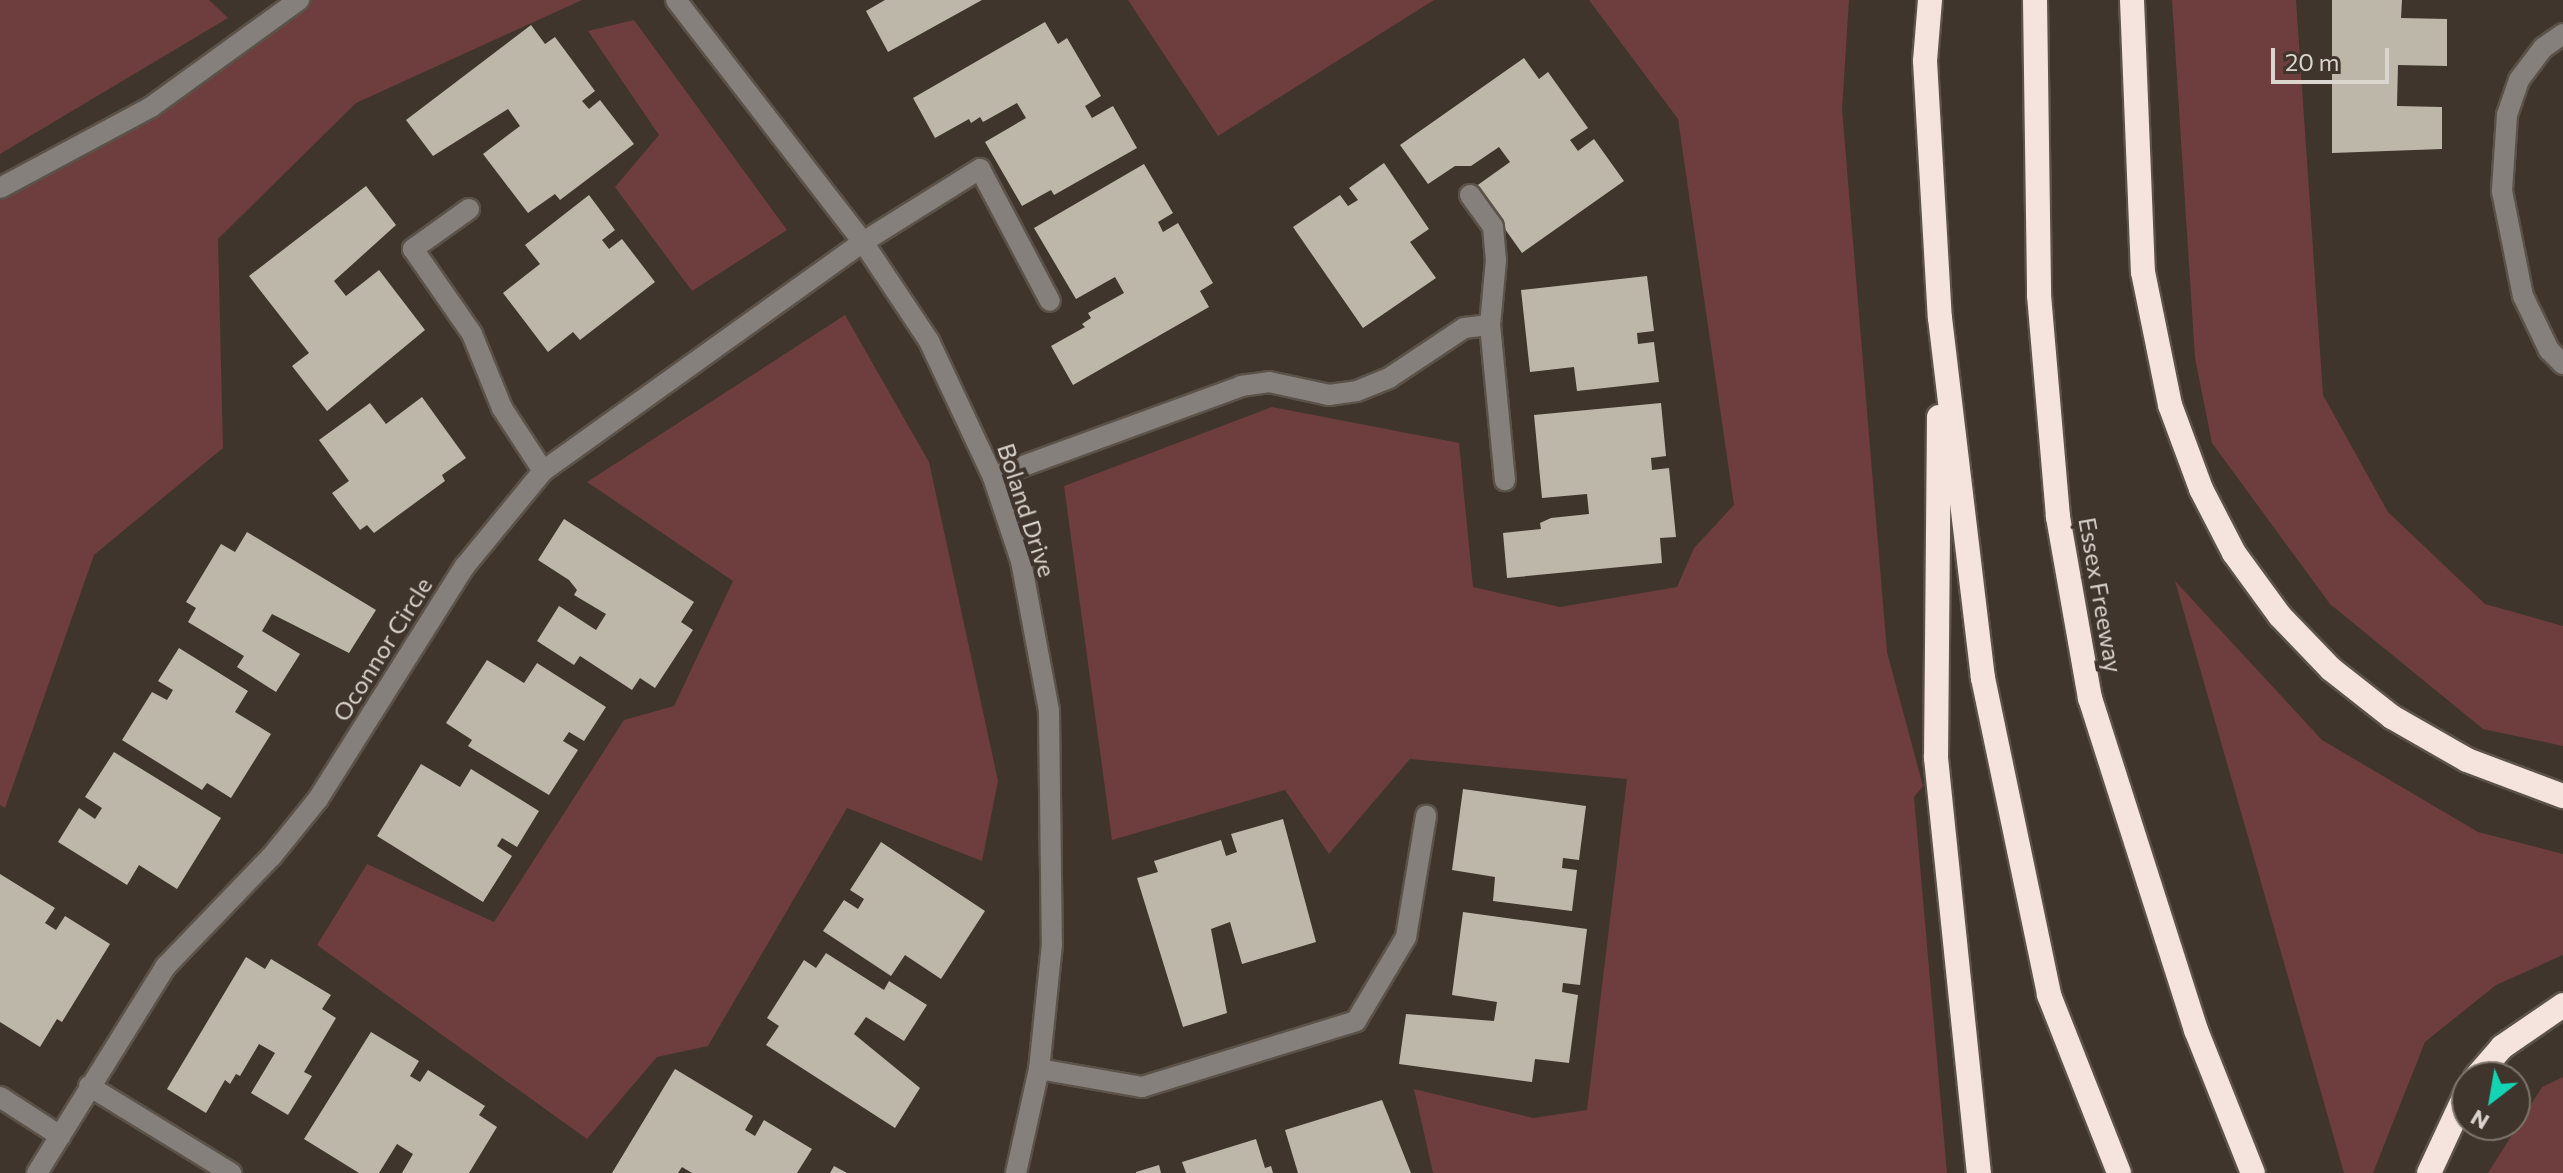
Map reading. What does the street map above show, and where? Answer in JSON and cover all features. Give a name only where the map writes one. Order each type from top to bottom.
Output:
[{"type":"highway","points":[[1930,0],[1925,61],[1940,318],[1983,678],[2049,995],[2119,1173]]},
{"type":"highway","name":"Essex Freeway","points":[[2035,0],[2039,295],[2058,517],[2090,698],[2196,1030],[2253,1173]]},
{"type":"highway","points":[[2132,0],[2143,272],[2170,405],[2201,489],[2234,553],[2280,616],[2331,669],[2392,717],[2467,760],[2563,796]]},
{"type":"highway","points":[[1940,318],[1936,758],[1979,1173]]},
{"type":"highway","points":[[2490,1061],[2502,1047],[2563,1005]]},
{"type":"highway","points":[[2429,1173],[2451,1126]]},
{"type":"street","points":[[0,188],[151,107],[299,0]]},
{"type":"street","name":"Boland Drive","points":[[676,0],[863,242],[929,341],[993,477],[1021,561],[1049,711],[1052,944],[1039,1069],[1016,1173]]},
{"type":"street","points":[[2563,34],[2543,48],[2519,80],[2507,115],[2502,191],[2523,296],[2549,350],[2563,364]]},
{"type":"street","name":"Oconnor Circle","points":[[37,1173],[166,966],[272,856],[318,799],[465,566],[543,471],[863,242],[980,169],[1050,301]]},
{"type":"street","points":[[1470,195],[1493,227],[1496,260],[1490,325],[1505,480]]},
{"type":"street","points":[[469,209],[413,249],[472,334],[502,408],[543,471]]},
{"type":"street","points":[[993,477],[1241,386],[1269,382],[1329,395],[1357,391],[1389,378],[1464,328],[1490,325]]},
{"type":"street","points":[[1039,1069],[1142,1087],[1356,1021],[1406,937],[1426,816]]},
{"type":"street","points":[[89,1086],[231,1173]]},
{"type":"street","points":[[0,1097],[60,1136]]},
{"type":"shaded area","points":[[0,0],[209,0],[228,18],[0,154]]},
{"type":"shaded area","points":[[292,0],[582,0],[356,103],[218,239],[223,448],[94,555],[5,808],[0,805],[0,192]]},
{"type":"shaded area","points":[[1128,0],[1434,0],[1218,136]]},
{"type":"shaded area","points":[[1589,0],[1849,0],[1842,109],[1887,652],[1923,786],[1914,797],[1947,1173],[1433,1173],[1414,1089],[1533,1118],[1587,1110],[1627,779],[1410,759],[1329,854],[1285,790],[1112,840],[1064,486],[1272,407],[1459,443],[1473,587],[1560,607],[1677,587],[1694,548],[1734,505],[1678,119]]},
{"type":"shaded area","points":[[2172,0],[2296,0],[2323,395],[2388,512],[2485,604],[2563,626],[2563,746],[2483,729],[2330,604],[2212,443],[2195,358]]},
{"type":"shaded area","points":[[634,20],[787,230],[692,291],[615,187],[659,135],[588,31]]},
{"type":"shaded area","points":[[845,315],[929,462],[998,781],[982,861],[847,808],[708,1046],[657,1057],[587,1139],[317,945],[367,864],[494,922],[624,720],[674,706],[733,581],[587,482]]},
{"type":"shaded area","points":[[2175,581],[2322,740],[2478,832],[2563,854],[2563,955],[2496,985],[2425,1042],[2373,1173],[2344,1173]]},
{"type":"shaded area","points":[[2563,1077],[2563,1173],[2488,1173],[2508,1141],[2531,1141],[2531,1105],[2542,1087]]},
{"type":"building","points":[[885,0],[982,0],[888,52],[866,11]]},
{"type":"building","points":[[2332,0],[2402,0],[2401,18],[2447,19],[2447,66],[2398,65],[2397,106],[2442,107],[2442,149],[2332,153]]},
{"type":"building","points":[[1045,22],[1058,44],[1067,38],[1101,96],[1085,106],[1092,118],[1113,106],[1137,148],[1054,195],[1051,190],[1022,206],[985,142],[1026,118],[1017,103],[983,122],[980,117],[971,123],[969,119],[935,138],[913,98]]},
{"type":"building","points":[[531,25],[545,44],[555,37],[595,91],[582,101],[589,109],[600,100],[634,144],[560,200],[555,194],[528,213],[483,154],[520,126],[508,109],[433,156],[406,120]]},
{"type":"building","points":[[1524,58],[1539,79],[1548,72],[1588,128],[1570,140],[1578,151],[1594,139],[1624,181],[1522,253],[1475,187],[1510,162],[1499,147],[1471,166],[1455,166],[1428,184],[1400,145]]},
{"type":"building","points":[[1384,163],[1429,229],[1410,242],[1436,278],[1363,328],[1293,227],[1340,195],[1348,206],[1358,200],[1349,188]]},
{"type":"building","points":[[1144,164],[1173,213],[1158,222],[1163,232],[1178,223],[1213,283],[1200,291],[1209,307],[1073,385],[1051,346],[1085,327],[1082,324],[1091,318],[1088,313],[1124,293],[1115,277],[1076,299],[1034,228]]},
{"type":"building","points":[[366,186],[396,225],[334,281],[346,296],[379,270],[425,330],[327,411],[292,366],[309,353],[249,276]]},
{"type":"building","points":[[589,195],[615,230],[602,240],[609,249],[622,239],[655,282],[580,340],[573,332],[548,352],[503,293],[540,264],[525,245]]},
{"type":"building","points":[[1647,276],[1654,331],[1637,333],[1638,344],[1654,342],[1659,382],[1577,391],[1574,367],[1530,372],[1521,290]]},
{"type":"building","points":[[422,397],[466,458],[442,475],[445,481],[374,533],[367,525],[360,530],[332,493],[349,481],[319,440],[370,403],[386,424]]},
{"type":"building","points":[[1661,403],[1666,456],[1651,458],[1652,470],[1669,468],[1676,537],[1660,538],[1662,563],[1507,578],[1503,533],[1541,529],[1540,523],[1551,518],[1589,514],[1587,494],[1542,498],[1534,415]]},
{"type":"building","points":[[564,519],[694,602],[681,622],[693,630],[655,688],[640,678],[632,690],[580,656],[574,665],[537,641],[559,606],[596,630],[606,614],[574,595],[577,590],[569,580],[538,560]]},
{"type":"building","points":[[247,532],[376,610],[349,653],[272,614],[262,631],[300,654],[276,692],[237,667],[244,656],[188,622],[196,608],[186,602],[221,544],[235,552]]},
{"type":"building","points":[[179,648],[248,691],[235,712],[271,734],[231,798],[207,783],[202,790],[122,740],[152,692],[167,700],[173,690],[158,681]]},
{"type":"building","points":[[487,660],[524,683],[537,663],[606,707],[584,741],[569,732],[563,741],[578,750],[549,795],[468,746],[472,740],[446,723]]},
{"type":"building","points":[[114,752],[221,818],[177,889],[139,865],[127,885],[58,842],[79,808],[95,819],[102,808],[85,797]]},
{"type":"building","points":[[421,764],[460,787],[471,769],[539,811],[517,847],[502,838],[497,846],[512,856],[483,902],[377,836]]},
{"type":"building","points":[[1463,789],[1586,806],[1579,860],[1563,858],[1562,868],[1577,870],[1572,911],[1493,901],[1495,877],[1452,870]]},
{"type":"building","points":[[1283,819],[1316,942],[1242,964],[1230,922],[1211,929],[1227,1013],[1183,1027],[1137,878],[1158,872],[1154,861],[1221,840],[1226,856],[1237,852],[1231,834]]},
{"type":"building","points":[[881,842],[985,911],[941,979],[905,955],[891,976],[823,931],[844,900],[858,909],[864,899],[850,890]]},
{"type":"building","points":[[0,874],[55,908],[45,923],[56,930],[65,916],[110,944],[62,1022],[57,1019],[40,1047],[0,1022]]},
{"type":"building","points":[[1463,912],[1587,929],[1580,985],[1563,983],[1562,992],[1578,995],[1569,1063],[1535,1059],[1532,1082],[1399,1064],[1406,1014],[1494,1021],[1497,1002],[1452,995]]},
{"type":"building","points":[[826,953],[884,990],[889,981],[927,1005],[904,1041],[866,1017],[854,1034],[920,1088],[895,1128],[766,1045],[779,1026],[767,1018],[804,960],[816,968]]},
{"type":"building","points":[[246,957],[265,969],[271,959],[331,995],[322,1009],[336,1018],[304,1072],[312,1076],[288,1115],[251,1093],[275,1053],[259,1044],[240,1076],[236,1074],[230,1084],[225,1080],[206,1113],[167,1089]]},
{"type":"building","points":[[371,1032],[419,1061],[410,1076],[420,1082],[428,1070],[485,1106],[479,1115],[497,1127],[469,1173],[402,1173],[413,1154],[397,1144],[379,1173],[359,1173],[304,1139]]},
{"type":"building","points":[[675,1069],[753,1116],[745,1130],[755,1136],[764,1120],[812,1149],[797,1173],[692,1173],[682,1167],[678,1173],[612,1173]]},
{"type":"building","points":[[1382,1100],[1411,1173],[1298,1173],[1285,1130]]},
{"type":"building","points":[[1256,1139],[1265,1168],[1271,1166],[1273,1173],[1186,1173],[1182,1162]]},
{"type":"building","points":[[1159,1165],[1161,1173],[1136,1173],[1136,1172]]},
{"type":"building","points":[[834,1166],[847,1173],[830,1173]]}]
